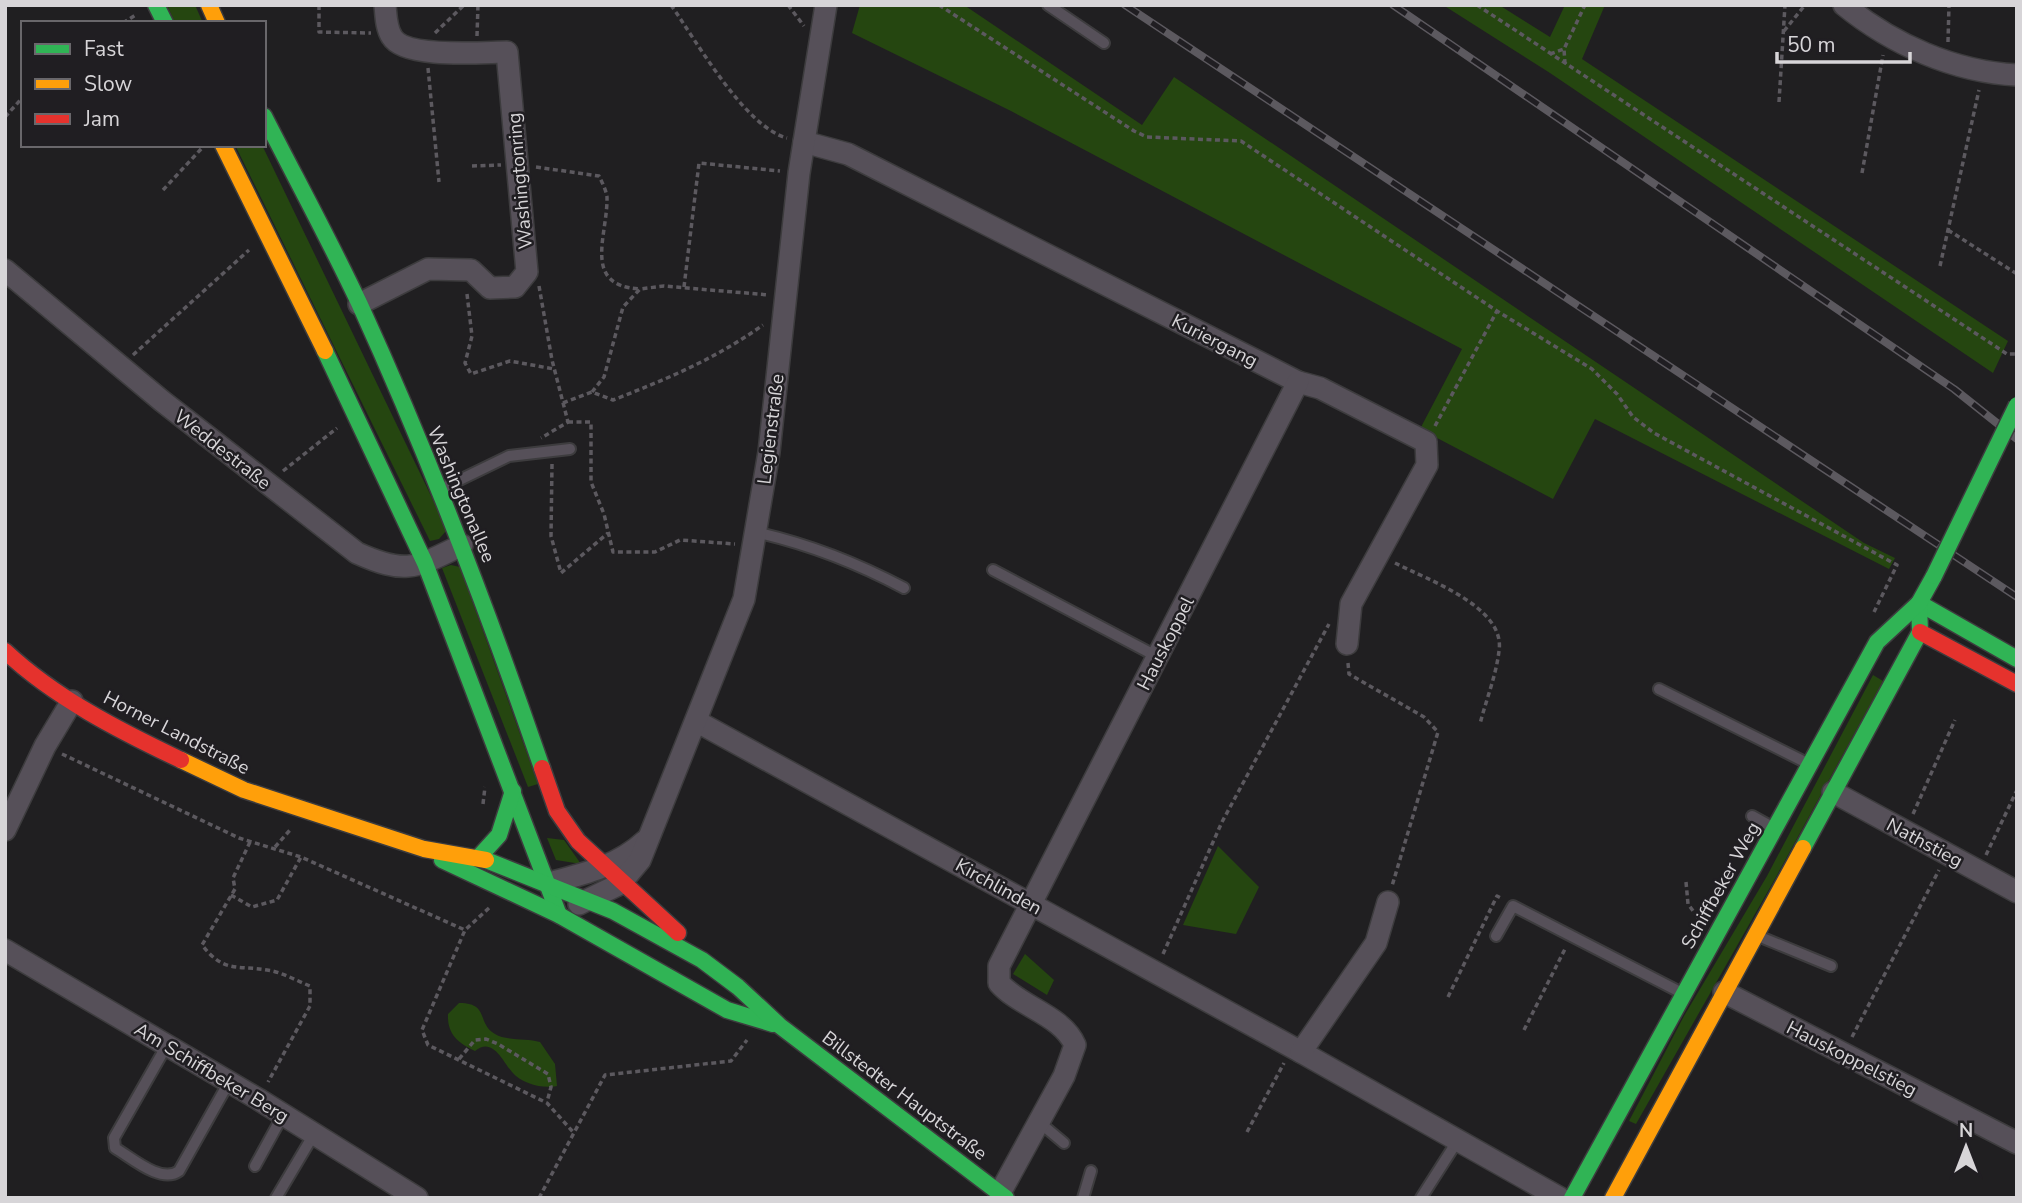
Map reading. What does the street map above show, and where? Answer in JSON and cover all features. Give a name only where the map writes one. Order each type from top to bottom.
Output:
[{"type":"main road","points":[[156,5],[164,21]]},
{"type":"main road","points":[[209,5],[217,21]]},
{"type":"main road","name":"Washingtonallee","points":[[266,120],[359,304],[439,490],[490,616],[557,811],[578,841],[620,884]]},
{"type":"main road","points":[[224,147],[425,563],[559,915]]},
{"type":"main road","name":"Schiffbeker Weg","points":[[1572,1198],[1877,642],[1919,603],[2017,405]]},
{"type":"main road","points":[[1613,1198],[1920,632],[1919,603]]},
{"type":"main road","points":[[1919,603],[2017,659]]},
{"type":"main road","points":[[1920,632],[2017,684]]},
{"type":"main road","name":"Horner Landstraße","points":[[5,651],[72,701],[135,738],[244,790],[424,849],[479,857],[549,883]]},
{"type":"main road","points":[[479,857],[499,835],[513,791]]},
{"type":"main road","name":"Horner Landstraße","points":[[424,849],[472,876],[559,915]]},
{"type":"main road","name":"Billstedter Hauptstraße","points":[[549,883],[588,899],[702,960],[738,987],[780,1026],[1003,1196]]},
{"type":"main road","name":"Billstedter Hauptstraße","points":[[620,884],[673,928],[702,960]]},
{"type":"main road","name":"Billstedter Hauptstraße","points":[[559,915],[727,1010],[780,1026]]},
{"type":"street","points":[[385,5],[390,33]]},
{"type":"street","name":"Legienstraße","points":[[639,899],[637,878],[640,860],[744,599],[769,452],[799,173],[825,5]]},
{"type":"street","points":[[1844,5],[1887,34],[1947,62],[1983,71],[2017,75]]},
{"type":"street","name":"Washingtonring","points":[[390,33],[399,44],[422,51],[507,52],[527,272],[515,288],[490,288],[471,270],[467,270]]},
{"type":"street","name":"Kuriergang","points":[[804,142],[848,154],[1298,382],[1320,388],[1426,442]]},
{"type":"street","name":"Weddestraße","points":[[5,270],[121,366],[357,553],[391,568],[425,563],[461,545]]},
{"type":"street","points":[[359,304],[428,270],[467,270]]},
{"type":"street","name":"Hauskoppel","points":[[1039,1122],[1064,1076],[1076,1045],[1067,1031],[1009,995],[999,983],[999,966],[1298,382]]},
{"type":"street","points":[[1347,644],[1351,604],[1427,465],[1426,442]]},
{"type":"street","points":[[5,830],[45,746],[72,701]]},
{"type":"street","name":"Kirchlinden","points":[[696,721],[1297,1050],[1560,1198]]},
{"type":"street","name":"Nathstieg","points":[[1833,792],[2017,892]]},
{"type":"street","points":[[549,883],[603,867],[633,852],[651,836]]},
{"type":"street","name":"Legienstraße","points":[[559,915],[620,884],[640,860]]},
{"type":"street","points":[[1297,1050],[1376,943],[1388,902]]},
{"type":"street","name":"Am Schiffbeker Berg","points":[[5,950],[258,1099],[417,1198]]},
{"type":"street","name":"Hauskoppelstieg","points":[[1724,992],[2017,1143]]},
{"type":"street","points":[[1003,1196],[1039,1122]]},
{"type":"lane","points":[[1048,5],[1104,44]]},
{"type":"lane","points":[[439,490],[509,456],[570,449]]},
{"type":"lane","points":[[754,539],[806,543],[829,551],[904,587]]},
{"type":"lane","points":[[993,570],[1158,657]]},
{"type":"lane","points":[[1659,689],[1810,764]]},
{"type":"lane","points":[[1752,816],[1775,828]]},
{"type":"lane","points":[[1496,936],[1513,906],[1684,994]]},
{"type":"lane","points":[[1756,934],[1831,966]]},
{"type":"lane","points":[[167,1045],[114,1138],[115,1148],[164,1176],[179,1171],[229,1082]]},
{"type":"lane","points":[[255,1166],[283,1115]]},
{"type":"lane","points":[[1039,1122],[1064,1143]]},
{"type":"lane","points":[[276,1198],[314,1134]]},
{"type":"lane","points":[[1421,1198],[1458,1140]]},
{"type":"lane","points":[[1083,1198],[1091,1171]]},
{"type":"path","points":[[319,5],[319,32],[390,33]]},
{"type":"path","points":[[439,182],[422,51],[464,5]]},
{"type":"path","points":[[477,52],[478,5]]},
{"type":"path","points":[[671,5],[748,113],[776,135],[804,142]]},
{"type":"path","points":[[940,5],[1134,131],[1147,136],[1241,141],[1497,311],[1592,369],[1617,394],[1633,417],[1654,433],[1897,565],[1868,622]]},
{"type":"path","points":[[1477,5],[2007,354],[2017,354]]},
{"type":"path","points":[[1565,64],[1564,49],[1585,5]]},
{"type":"path","points":[[1779,102],[1785,5]]},
{"type":"path","points":[[1783,33],[1804,5]]},
{"type":"path","points":[[1947,62],[1949,5]]},
{"type":"path","points":[[1862,173],[1887,34]]},
{"type":"path","points":[[1550,54],[1564,49]]},
{"type":"path","points":[[1940,266],[1983,71]]},
{"type":"path","points":[[5,117],[21,99]]},
{"type":"path","points":[[163,190],[202,147]]},
{"type":"path","points":[[684,288],[698,163],[799,173]]},
{"type":"path","points":[[472,166],[517,164],[600,176],[607,194],[603,269],[612,282],[624,288],[684,288],[785,302]]},
{"type":"path","points":[[1948,230],[2017,274]]},
{"type":"path","points":[[121,366],[267,234]]},
{"type":"path","points":[[467,270],[472,336],[465,363],[471,374],[510,361],[554,369]]},
{"type":"path","points":[[527,272],[538,280],[554,369],[568,422]]},
{"type":"path","points":[[564,403],[592,392],[604,377],[623,307],[640,289]]},
{"type":"path","points":[[592,392],[613,400],[687,372],[726,351],[785,302]]},
{"type":"path","points":[[1426,442],[1497,311]]},
{"type":"path","points":[[268,484],[354,415]]},
{"type":"path","points":[[536,442],[568,422],[591,422],[591,482],[604,514],[613,552],[655,552],[680,540],[754,539]]},
{"type":"path","points":[[552,451],[551,536],[557,569],[561,573],[608,533]]},
{"type":"path","points":[[1378,554],[1483,609],[1498,634],[1500,650],[1480,724]]},
{"type":"path","points":[[1154,972],[1222,822],[1269,731],[1335,613],[1351,604]]},
{"type":"path","points":[[1347,644],[1349,674],[1424,717],[1438,732],[1388,902]]},
{"type":"path","points":[[1904,831],[1955,720]]},
{"type":"path","points":[[45,746],[250,842],[275,847],[301,857],[465,930]]},
{"type":"path","points":[[1978,871],[2017,790]]},
{"type":"path","points":[[250,842],[233,878],[235,889],[202,946],[213,960],[232,968],[270,970],[310,986],[310,1006],[258,1099]]},
{"type":"path","points":[[1843,1054],[1947,855]]},
{"type":"path","points":[[231,895],[252,907],[277,900],[301,857]]},
{"type":"path","points":[[1686,882],[1688,904],[1704,925],[1718,932]]},
{"type":"path","points":[[508,891],[465,930],[422,1030],[428,1045],[547,1103],[574,1133]]},
{"type":"path","points":[[1448,997],[1497,896],[1513,906]]},
{"type":"path","points":[[1524,1030],[1571,936]]},
{"type":"path","points":[[539,1198],[605,1075],[731,1061],[762,1020]]},
{"type":"path","points":[[458,1059],[475,1040],[486,1039],[498,1044],[548,1074],[551,1087],[547,1103]]},
{"type":"path","points":[[1247,1132],[1297,1050]]},
{"type":"green space","points":[[167,5],[195,5],[202,21],[174,21]]},
{"type":"green space","points":[[860,5],[964,5],[1142,125],[1174,77],[1864,543],[1895,558],[1889,569],[1595,419],[1553,499],[1420,429],[1462,349],[1011,111],[852,33]]},
{"type":"green space","points":[[1443,5],[1499,5],[1550,37],[1565,5],[1605,5],[1582,59],[2008,341],[1993,373],[1550,73]]},
{"type":"green space","points":[[236,147],[263,147],[446,527],[439,539],[430,541]]},
{"type":"green space","points":[[451,565],[460,567],[538,784],[528,787],[442,568]]},
{"type":"green space","points":[[1873,675],[1883,681],[1776,877],[1636,1124],[1629,1121],[1684,1016],[1767,876]]},
{"type":"green space","points":[[547,838],[564,840],[581,864],[556,860]]},
{"type":"green space","points":[[1218,846],[1259,887],[1236,934],[1183,925]]},
{"type":"green space","points":[[1025,954],[1054,980],[1047,995],[1013,974]]},
{"type":"green space","points":[[459,1003],[475,1006],[489,1030],[495,1034],[505,1038],[540,1042],[555,1064],[557,1086],[539,1086],[516,1076],[492,1048],[481,1047],[475,1051],[463,1045],[452,1032],[448,1021],[448,1014]]},
{"type":"railway","points":[[1125,5],[2017,597]]},
{"type":"railway","points":[[1393,5],[1954,389],[2017,439]]},
{"type":"traffic: fast","points":[[156,5],[164,21]]},
{"type":"traffic: fast","points":[[266,120],[349,281],[410,419],[479,592],[542,768]]},
{"type":"traffic: fast","points":[[325,351],[425,563],[559,915]]},
{"type":"traffic: fast","points":[[1934,576],[2017,405]]},
{"type":"traffic: fast","points":[[1572,1198],[1877,642],[1919,603],[1934,576]]},
{"type":"traffic: fast","points":[[1919,603],[2017,659]]},
{"type":"traffic: fast","points":[[1803,848],[1920,632],[1919,603]]},
{"type":"traffic: fast","points":[[479,857],[499,835],[513,791]]},
{"type":"traffic: fast","points":[[442,860],[559,915],[727,1010],[773,1024]]},
{"type":"traffic: fast","points":[[486,860],[613,911],[702,960],[738,987],[780,1026],[1006,1198]]},
{"type":"traffic: slow","points":[[209,5],[216,21]]},
{"type":"traffic: slow","points":[[224,147],[325,351]]},
{"type":"traffic: slow","points":[[181,760],[244,790],[424,849],[486,860]]},
{"type":"traffic: slow","points":[[1613,1198],[1803,848]]},
{"type":"traffic: jam","points":[[1920,632],[2017,684]]},
{"type":"traffic: jam","points":[[5,651],[45,684],[67,698],[112,725],[181,760]]},
{"type":"traffic: jam","points":[[542,768],[557,811],[578,841],[678,933]]}]
